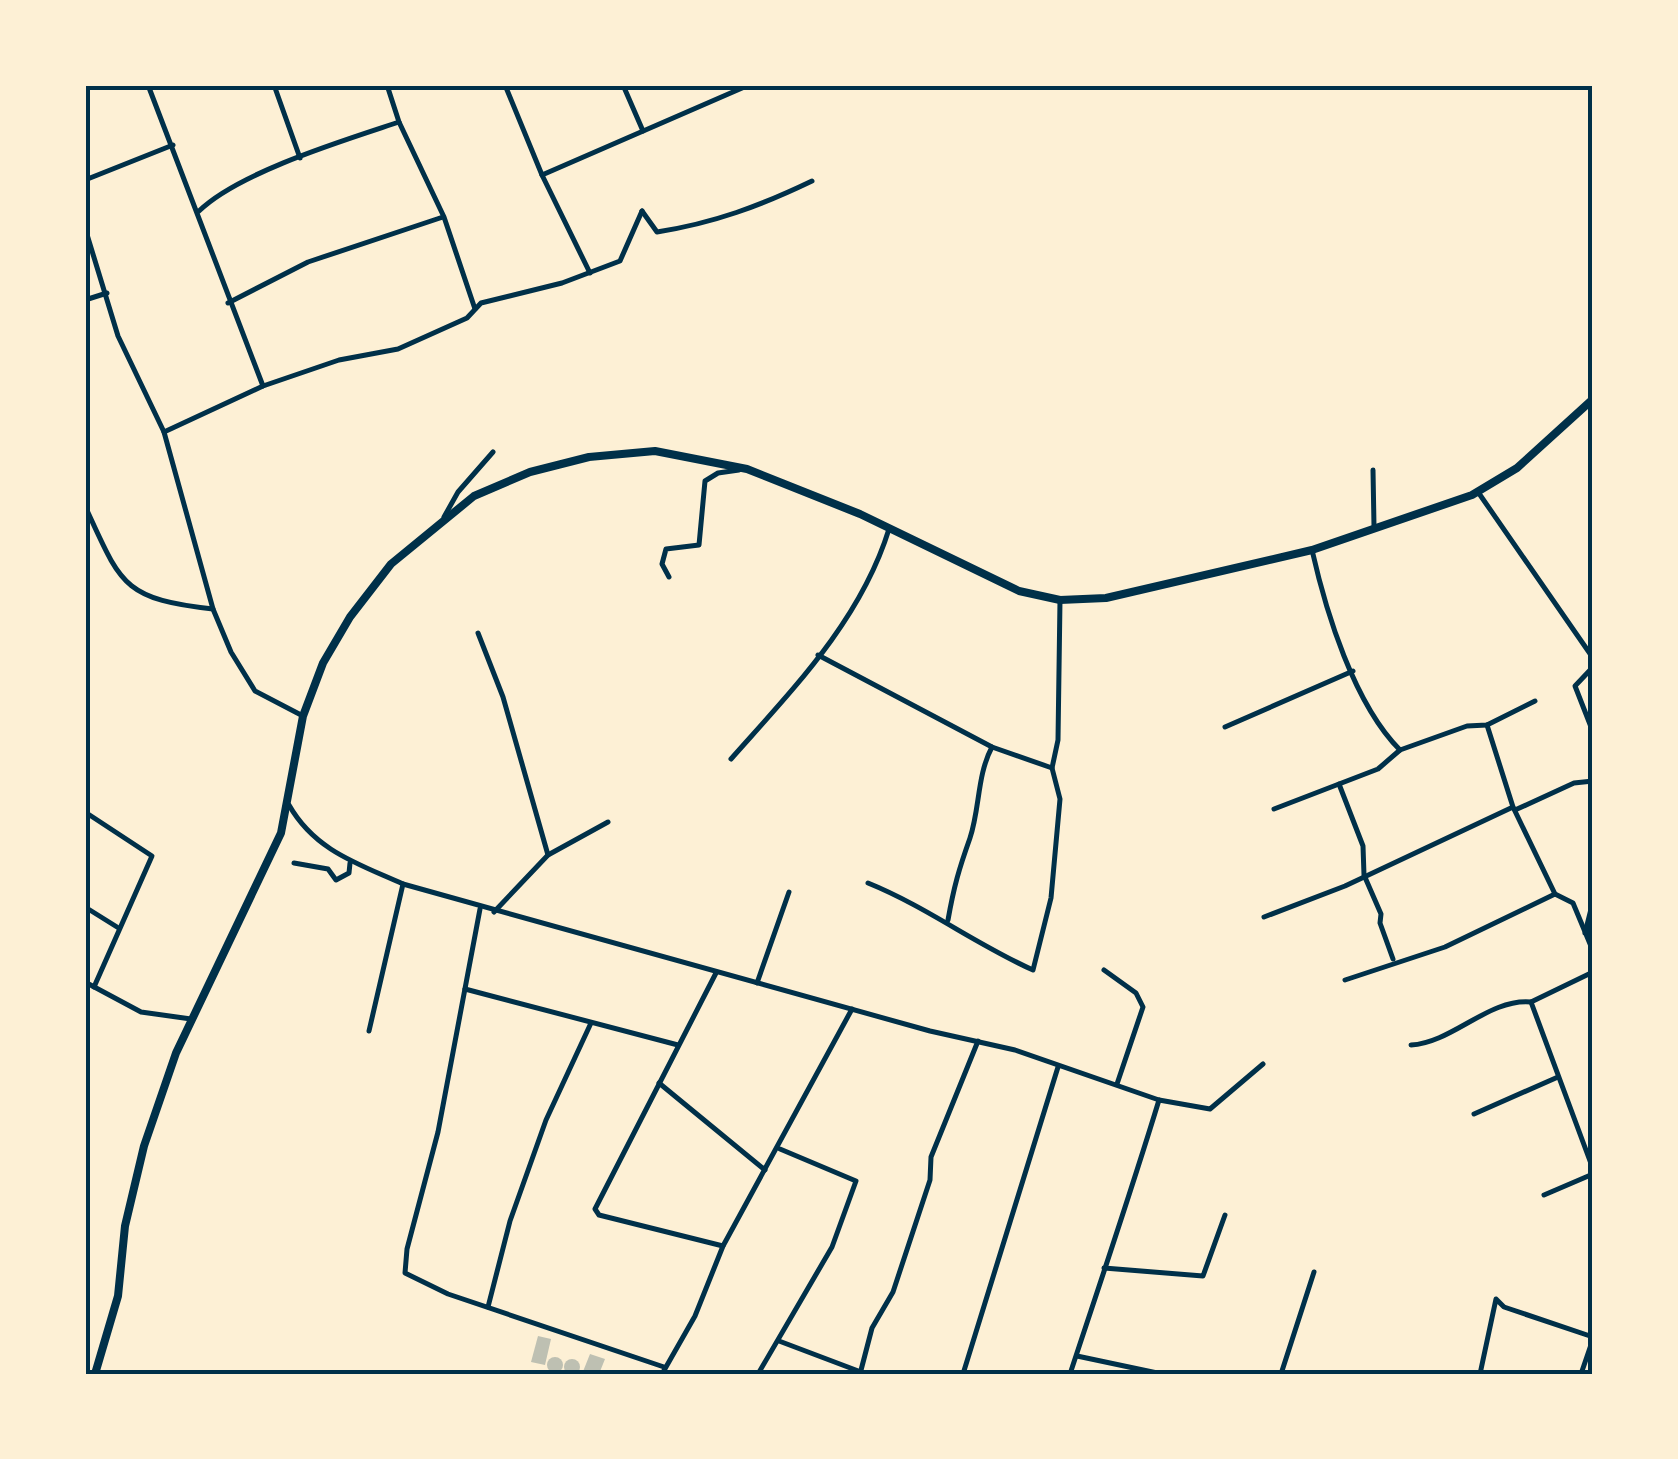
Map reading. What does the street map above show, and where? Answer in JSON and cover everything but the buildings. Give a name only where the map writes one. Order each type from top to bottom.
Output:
[{"type":"main road","points":[[95,1374],[118,1296],[125,1226],[142,1151],[192,1019],[267,868],[290,805],[303,716],[324,663],[350,617],[391,564],[474,496],[530,472],[589,457],[655,452],[747,469],[888,529],[994,582],[1060,600],[1132,593],[1312,550],[1478,492],[1517,468],[1593,399]]},
{"type":"street","points":[[148,85],[199,211],[228,303],[263,386]]},
{"type":"street","points":[[274,85],[300,158]]},
{"type":"street","points":[[388,85],[399,122],[444,217],[476,309]]},
{"type":"street","points":[[504,85],[542,176],[590,273]]},
{"type":"street","points":[[623,85],[643,131]]},
{"type":"street","points":[[542,176],[749,85]]},
{"type":"street","points":[[199,211],[222,194],[300,158],[399,122]]},
{"type":"street","points":[[85,180],[173,144]]},
{"type":"street","points":[[164,432],[263,386],[339,360],[398,350],[467,318],[481,303],[620,261],[642,211],[657,232],[702,225],[752,210],[812,181]]},
{"type":"street","points":[[228,303],[308,262],[444,217]]},
{"type":"street","points":[[85,228],[118,336],[164,432],[212,609],[231,652],[255,691],[303,716]]},
{"type":"street","points":[[85,300],[107,294]]},
{"type":"street","points":[[443,519],[458,492],[493,452]]},
{"type":"street","points":[[669,577],[662,564],[666,549],[698,545],[705,481],[718,472],[747,469]]},
{"type":"street","points":[[1373,470],[1370,514],[1374,526]]},
{"type":"street","points":[[1478,492],[1593,658]]},
{"type":"street","points":[[85,506],[115,570],[128,586],[172,605],[212,609]]},
{"type":"street","points":[[731,759],[863,596],[888,529]]},
{"type":"street","points":[[1312,550],[1324,604],[1353,671],[1387,737],[1400,750]]},
{"type":"street","points":[[868,883],[932,918],[948,920],[986,948],[1033,970],[1051,898],[1060,799],[1052,768],[1058,740],[1060,600]]},
{"type":"street","points":[[478,633],[502,696],[548,855]]},
{"type":"street","points":[[818,655],[992,747],[1052,768]]},
{"type":"street","points":[[1593,667],[1575,686],[1593,732]]},
{"type":"street","points":[[1226,727],[1353,671]]},
{"type":"street","points":[[1274,809],[1378,770],[1400,750],[1468,726],[1487,725],[1534,701]]},
{"type":"street","points":[[1487,725],[1514,808],[1555,894]]},
{"type":"street","points":[[948,920],[958,862],[970,839],[983,764],[992,747]]},
{"type":"street","points":[[1264,917],[1514,808],[1574,784],[1593,781]]},
{"type":"street","points":[[1339,784],[1363,846],[1364,875],[1393,959]]},
{"type":"street","points":[[290,805],[321,843],[350,863],[403,884],[480,909],[978,1042],[1159,1100],[1213,1108],[1263,1064]]},
{"type":"street","points":[[85,812],[152,856],[117,927],[94,987]]},
{"type":"street","points":[[494,912],[548,855],[608,822]]},
{"type":"street","points":[[294,864],[328,869],[336,880],[349,873],[350,863]]},
{"type":"street","points":[[369,1032],[403,884]]},
{"type":"street","points":[[757,982],[789,892]]},
{"type":"street","points":[[1345,980],[1445,947],[1555,894],[1573,903],[1593,953]]},
{"type":"street","points":[[1564,896],[1593,953]]},
{"type":"street","points":[[1585,933],[1593,901]]},
{"type":"street","points":[[85,907],[117,927]]},
{"type":"street","points":[[480,909],[438,1132],[406,1273],[448,1294],[663,1370],[696,1316],[724,1246],[780,1149],[852,1009]]},
{"type":"street","points":[[1585,933],[1593,927]]},
{"type":"street","points":[[1104,970],[1136,993],[1143,1007],[1117,1084]]},
{"type":"street","points":[[1411,1045],[1424,1044],[1470,1021],[1531,1002],[1593,972]]},
{"type":"street","points":[[716,973],[595,1209],[599,1215],[724,1246]]},
{"type":"street","points":[[85,982],[141,1012],[192,1019]]},
{"type":"street","points":[[465,989],[678,1046]]},
{"type":"street","points":[[1531,1002],[1593,1172],[1544,1195]]},
{"type":"street","points":[[488,1307],[510,1221],[546,1120],[592,1023]]},
{"type":"street","points":[[779,1341],[860,1373],[872,1328],[892,1292],[930,1180],[931,1157],[978,1042]]},
{"type":"street","points":[[962,1374],[982,1306],[1014,1223],[1058,1067]]},
{"type":"street","points":[[1474,1114],[1558,1077]]},
{"type":"street","points":[[659,1083],[765,1170]]},
{"type":"street","points":[[1070,1374],[1159,1100]]},
{"type":"street","points":[[758,1374],[836,1237],[856,1182],[780,1149]]},
{"type":"street","points":[[1104,1268],[1203,1276],[1226,1215]]},
{"type":"street","points":[[1281,1374],[1314,1272]]},
{"type":"street","points":[[1480,1374],[1496,1300],[1504,1307],[1593,1338],[1581,1374]]},
{"type":"street","points":[[1077,1356],[1162,1374]]}]
